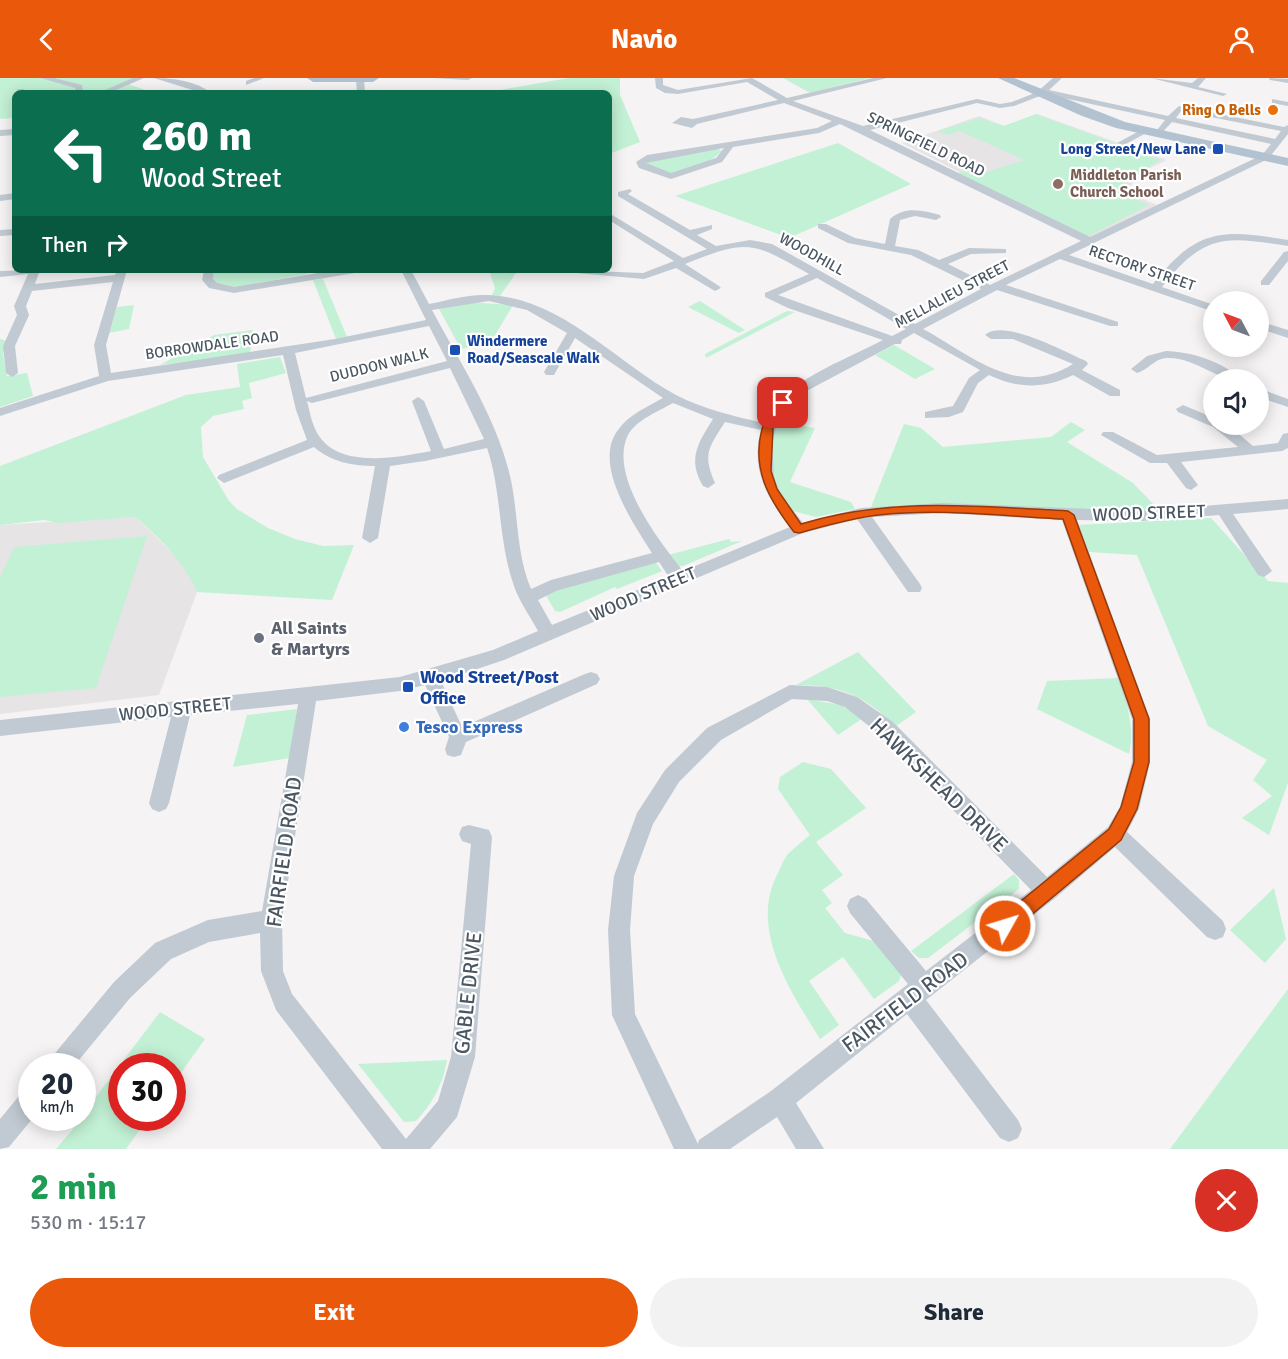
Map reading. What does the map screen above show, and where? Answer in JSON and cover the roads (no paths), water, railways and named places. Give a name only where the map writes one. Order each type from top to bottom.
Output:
[{"type":"main road","points":[[313,78],[374,78]]},
{"type":"main road","points":[[1004,78],[1100,118],[1152,133],[1288,162]]},
{"type":"street","points":[[45,78],[79,90]]},
{"type":"street","points":[[109,90],[140,78]]},
{"type":"street","points":[[158,78],[202,90]]},
{"type":"street","points":[[249,83],[260,78]]},
{"type":"street","points":[[437,78],[468,78]]},
{"type":"street","points":[[659,78],[659,87],[678,92],[747,79]]},
{"type":"street","points":[[693,122],[788,102],[883,78]]},
{"type":"street","points":[[862,129],[977,101],[1000,106],[1014,104],[1042,92],[1058,78]]},
{"type":"street","points":[[1155,78],[1194,86]]},
{"type":"street","points":[[1194,86],[1202,78]]},
{"type":"street","points":[[1273,78],[1288,81]]},
{"type":"street","name":"SPRINGFIELD ROAD","points":[[747,79],[788,102],[862,129],[1091,242]]},
{"type":"street","points":[[1194,86],[1192,88],[1223,94]]},
{"type":"street","points":[[1042,92],[1276,142]]},
{"type":"street","points":[[1275,101],[1288,104]]},
{"type":"street","points":[[1121,143],[1152,133],[1170,119],[1179,108],[1287,129],[1265,157]]},
{"type":"street","points":[[728,146],[729,149],[719,160],[671,176],[642,166],[641,162],[647,158],[819,130],[842,120]]},
{"type":"street","name":"MELLALIEU STREET","points":[[799,529],[771,489],[765,471],[768,428],[783,403],[796,392],[897,341],[994,288],[1265,157]]},
{"type":"street","points":[[627,191],[621,194],[714,249]]},
{"type":"street","points":[[890,247],[896,219],[902,214],[920,209],[936,217]]},
{"type":"street","points":[[612,218],[715,288]]},
{"type":"street","points":[[689,234],[708,226]]},
{"type":"street","points":[[822,226],[844,235],[914,252],[994,288],[1114,324]]},
{"type":"street","points":[[1155,289],[1170,270],[1203,244],[1218,237],[1237,236],[1288,244]]},
{"type":"street","name":"WOODHILL","points":[[610,273],[651,276],[714,249],[735,244],[768,246],[988,370],[1018,383],[1039,384],[1078,367]]},
{"type":"street","points":[[939,264],[984,245],[1002,251]]},
{"type":"street","points":[[1266,283],[1288,254]]},
{"type":"street","name":"RECTORY STREET","points":[[1061,256],[1203,305]]},
{"type":"street","points":[[12,373],[6,336],[23,315],[20,306],[33,273]]},
{"type":"street","points":[[208,273],[207,280],[213,286],[234,290],[313,273]]},
{"type":"street","points":[[407,273],[492,442],[502,472],[511,545],[528,598],[548,634]]},
{"type":"street","points":[[29,288],[121,274],[100,345],[106,378]]},
{"type":"street","points":[[818,274],[769,295],[792,306],[897,341]]},
{"type":"street","points":[[425,308],[469,299],[508,301],[540,311],[672,398],[721,417],[768,428]]},
{"type":"street","name":"BORROWDALE ROAD","points":[[0,412],[106,378],[288,351],[433,322]]},
{"type":"street","points":[[1269,328],[1288,334]]},
{"type":"street","points":[[550,372],[569,336],[575,333]]},
{"type":"street","points":[[991,335],[1015,335],[1078,367],[1115,393]]},
{"type":"street","points":[[288,351],[315,442],[342,458],[356,462],[383,464],[492,442]]},
{"type":"street","points":[[1078,367],[1089,351]]},
{"type":"street","points":[[1137,369],[1152,358],[1171,354],[1218,369]]},
{"type":"street","name":"DUDDON WALK","points":[[312,399],[454,363]]},
{"type":"street","points":[[930,415],[949,413],[958,409],[973,381],[988,370]]},
{"type":"street","points":[[1269,396],[1288,403]]},
{"type":"street","points":[[672,398],[622,432],[616,447],[617,464],[639,525],[679,578]]},
{"type":"street","points":[[418,401],[438,452]]},
{"type":"street","points":[[1183,409],[1203,418]]},
{"type":"street","points":[[708,483],[698,464],[700,452],[721,417]]},
{"type":"street","points":[[1108,435],[1155,460],[1282,447],[1288,437]]},
{"type":"street","points":[[1230,435],[1250,450]]},
{"type":"street","points":[[224,478],[315,442]]},
{"type":"street","points":[[1171,459],[1191,485]]},
{"type":"street","points":[[369,538],[383,464]]},
{"type":"street","name":"WOOD STREET","points":[[0,728],[308,695],[404,683],[430,677],[498,655],[799,529],[861,513],[942,508],[1068,515],[1143,516],[1288,504]]},
{"type":"street","points":[[1223,510],[1264,571]]},
{"type":"street","points":[[861,513],[914,588]]},
{"type":"street","name":"FAIRFIELD ROAD","points":[[708,1149],[780,1100],[1047,892],[1115,834],[1129,809],[1141,762],[1141,719],[1068,515]]},
{"type":"street","points":[[528,598],[551,586],[661,556]]},
{"type":"street","points":[[430,677],[456,743],[591,679]]},
{"type":"street","name":"HAWKSHEAD DRIVE","points":[[687,1149],[624,1015],[618,930],[624,876],[644,820],[672,776],[714,734],[790,692],[827,694],[851,702],[886,728],[1047,892]]},
{"type":"street","name":"FAIRFIELD ROAD","points":[[308,695],[271,920],[272,971],[284,1002],[398,1149]]},
{"type":"street","points":[[159,803],[182,709]]},
{"type":"street","name":"GABLE DRIVE","points":[[414,1149],[448,1108],[463,1057],[482,837],[469,834]]},
{"type":"street","points":[[1115,834],[1215,929]]},
{"type":"street","points":[[858,906],[1009,1129]]},
{"type":"street","points":[[70,1053],[122,990],[163,951],[208,931],[271,920]]},
{"type":"street","points":[[780,1100],[811,1149]]},
{"type":"street","points":[[0,1138],[18,1117]]},
{"type":"place","name":"Ring O Bells","points":[[1273,110]]},
{"type":"place","name":"Long Street/New Lane","points":[[1218,149]]},
{"type":"place","name":"Middleton Parish Church School","points":[[1058,184]]},
{"type":"place","name":"Windermere Road/Seascale Walk","points":[[455,350]]},
{"type":"place","name":"All Saints & Martyrs","points":[[259,638]]},
{"type":"place","name":"Wood Street/Post Office","points":[[408,687]]},
{"type":"place","name":"Tesco Express","points":[[404,727]]}]
